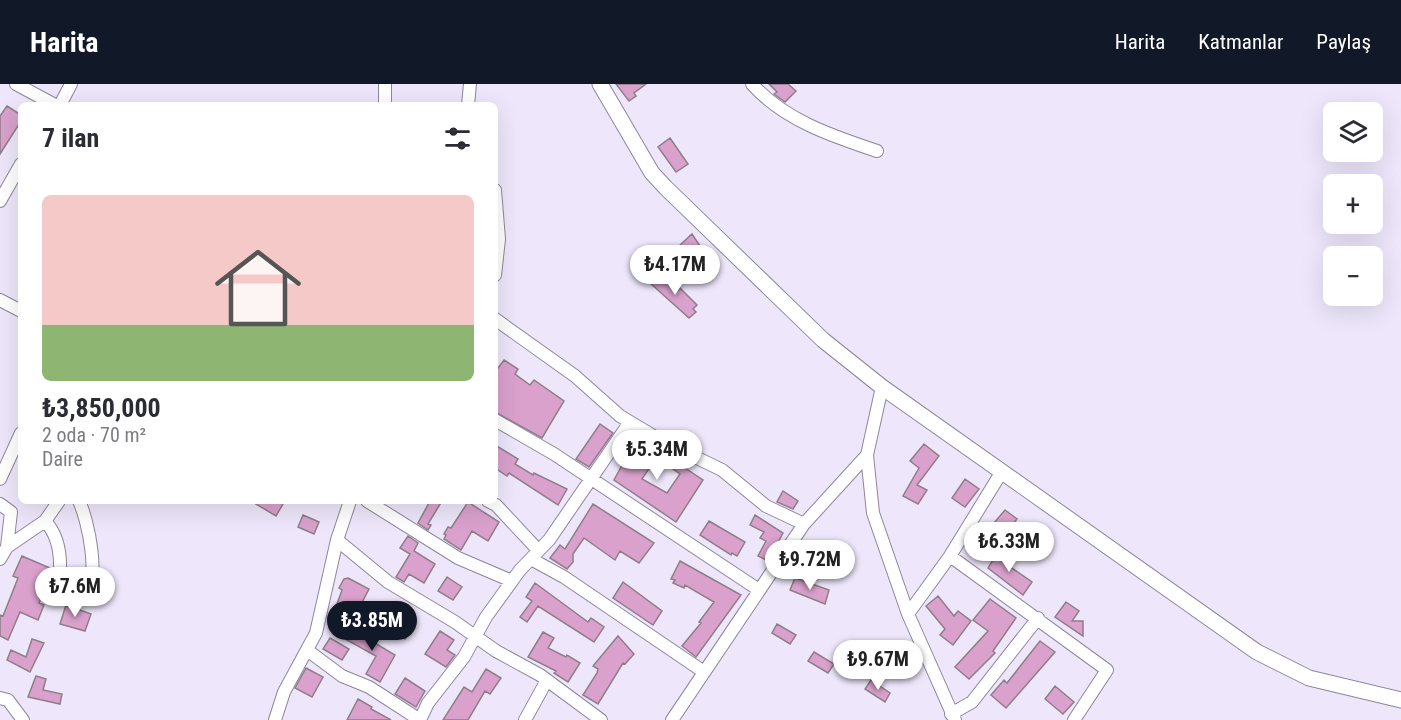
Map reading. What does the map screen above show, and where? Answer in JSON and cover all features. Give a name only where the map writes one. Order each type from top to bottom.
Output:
[{"type":"main road","points":[[600,84],[652,173],[823,339],[882,387],[1257,652],[1309,678],[1401,700]]},
{"type":"street","points":[[16,84],[37,89],[52,102]]},
{"type":"street","points":[[62,102],[71,84]]},
{"type":"street","points":[[385,84],[385,102]]},
{"type":"street","points":[[468,102],[470,84]]},
{"type":"street","points":[[591,84],[611,103]]},
{"type":"street","points":[[752,84],[766,100],[825,134],[877,151]]},
{"type":"street","points":[[0,201],[18,169]]},
{"type":"street","points":[[498,227],[498,248]]},
{"type":"street","points":[[0,300],[18,309]]},
{"type":"street","points":[[498,321],[575,376],[630,422],[722,470],[766,506],[804,524]]},
{"type":"street","points":[[882,387],[867,455],[873,513],[908,614],[953,717],[972,702],[1038,618]]},
{"type":"street","points":[[498,422],[554,454],[759,590]]},
{"type":"street","points":[[307,650],[342,676],[369,687],[420,720],[428,703],[464,657],[512,581],[535,555],[630,422]]},
{"type":"street","points":[[0,479],[18,440]]},
{"type":"street","points":[[672,720],[804,524],[867,455]]},
{"type":"street","points":[[908,614],[950,556],[1001,473]]},
{"type":"street","points":[[0,504],[11,512],[7,547],[0,559]]},
{"type":"street","points":[[7,547],[45,521],[57,504]]},
{"type":"street","points":[[45,521],[53,530],[59,547],[58,589],[68,597],[83,597],[91,588],[92,545],[80,504]]},
{"type":"street","points":[[275,720],[284,692],[316,633],[337,540],[349,504]]},
{"type":"street","points":[[372,504],[458,558],[512,581]]},
{"type":"street","points":[[494,504],[535,555],[704,672]]},
{"type":"street","points":[[337,540],[388,582],[476,636],[496,651],[547,680],[601,720]]},
{"type":"street","points":[[950,556],[1107,670],[1074,720]]},
{"type":"street","points":[[525,720],[547,680]]},
{"type":"street","points":[[0,698],[8,700],[23,720]]},
{"type":"building","points":[[616,84],[646,84],[634,93],[636,96],[629,101]]},
{"type":"building","points":[[769,84],[788,84],[796,91],[785,102],[774,94],[777,92]]},
{"type":"building","points":[[7,106],[18,113],[18,126],[0,154],[0,116]]},
{"type":"building","points":[[670,138],[688,164],[676,172],[658,147]]},
{"type":"building","points":[[692,234],[704,252],[694,262],[679,246]]},
{"type":"building","points":[[658,273],[678,290],[680,288],[697,305],[693,309],[696,312],[689,318],[650,283]]},
{"type":"building","points":[[504,360],[518,369],[515,374],[530,385],[534,380],[564,401],[542,438],[498,414],[498,368]]},
{"type":"building","points":[[600,424],[613,433],[589,467],[576,459]]},
{"type":"building","points":[[638,436],[660,452],[642,479],[667,493],[680,474],[666,464],[670,458],[703,480],[676,522],[614,480]]},
{"type":"building","points":[[924,444],[939,456],[917,485],[927,490],[918,504],[903,496],[919,468],[910,461]]},
{"type":"building","points":[[498,447],[518,459],[515,464],[533,475],[534,473],[567,489],[558,505],[509,473],[507,476],[498,470]]},
{"type":"building","points":[[965,479],[979,489],[965,507],[952,498]]},
{"type":"building","points":[[783,491],[798,501],[793,509],[777,502]]},
{"type":"building","points":[[256,504],[283,504],[276,516]]},
{"type":"building","points":[[428,504],[440,504],[428,524],[431,525],[428,530],[418,523]]},
{"type":"building","points":[[467,504],[471,504],[499,522],[488,541],[472,531],[461,550],[444,539],[448,527],[451,528]]},
{"type":"building","points":[[593,504],[654,543],[639,563],[620,551],[615,560],[584,538],[573,554],[573,562],[567,569],[550,558],[560,545],[565,549]]},
{"type":"building","points":[[1005,510],[1017,519],[1006,533],[993,524]]},
{"type":"building","points":[[303,515],[319,522],[314,534],[298,527]]},
{"type":"building","points":[[755,515],[783,533],[768,561],[758,556],[766,541],[760,538],[764,532],[750,525]]},
{"type":"building","points":[[709,521],[745,542],[737,556],[732,553],[731,555],[700,535]]},
{"type":"building","points":[[408,536],[418,543],[414,551],[435,564],[424,583],[409,574],[404,582],[396,577],[410,554],[400,548]]},
{"type":"building","points":[[999,550],[1013,561],[1009,566],[1032,582],[1023,595],[988,568]]},
{"type":"building","points":[[22,556],[52,569],[51,575],[39,603],[44,605],[38,620],[20,612],[8,640],[0,636],[0,615],[3,616],[18,578],[13,576]]},
{"type":"building","points":[[680,561],[741,595],[696,657],[682,646],[701,623],[699,622],[714,602],[685,585],[684,588],[673,583],[675,580],[671,579]]},
{"type":"building","points":[[447,577],[462,587],[453,600],[438,591]]},
{"type":"building","points":[[348,578],[369,589],[356,614],[337,604],[342,590],[339,588],[344,579]]},
{"type":"building","points":[[795,578],[829,590],[825,604],[790,590]]},
{"type":"building","points":[[623,582],[662,611],[653,625],[613,598]]},
{"type":"building","points":[[535,583],[588,622],[591,618],[604,627],[594,642],[538,606],[527,622],[520,617],[532,601],[526,597]]},
{"type":"building","points":[[938,596],[954,616],[958,611],[971,621],[953,645],[940,635],[945,629],[926,606]]},
{"type":"building","points":[[990,599],[1016,618],[993,651],[995,653],[969,679],[955,667],[988,631],[973,620]]},
{"type":"building","points":[[1066,602],[1079,611],[1072,621],[1083,621],[1083,636],[1055,617]]},
{"type":"building","points":[[66,605],[91,614],[85,631],[60,624]]},
{"type":"building","points":[[398,618],[413,627],[405,639],[390,629]]},
{"type":"building","points":[[356,624],[376,635],[373,642],[395,655],[380,682],[366,674],[376,656],[347,640]]},
{"type":"building","points":[[777,624],[796,635],[790,644],[772,633]]},
{"type":"building","points":[[440,631],[454,640],[447,650],[455,655],[446,667],[425,654]]},
{"type":"building","points":[[543,632],[554,638],[548,648],[580,663],[568,682],[554,673],[556,671],[528,657]]},
{"type":"building","points":[[618,636],[634,654],[625,664],[623,663],[598,704],[583,695],[597,673],[598,669],[593,666]]},
{"type":"building","points":[[330,638],[349,649],[342,660],[323,649]]},
{"type":"building","points":[[32,639],[44,643],[30,672],[7,660],[11,650],[26,657]]},
{"type":"building","points":[[1040,641],[1055,652],[1006,708],[991,695],[1004,680],[1007,683]]},
{"type":"building","points":[[814,652],[834,664],[828,673],[808,661]]},
{"type":"building","points":[[306,668],[323,677],[312,697],[295,688]]},
{"type":"building","points":[[486,669],[501,678],[490,694],[485,691],[468,720],[443,720],[464,687],[472,692]]},
{"type":"building","points":[[36,676],[46,679],[43,690],[62,694],[60,704],[28,697]]},
{"type":"building","points":[[405,678],[425,691],[416,707],[395,694]]},
{"type":"building","points":[[871,680],[890,693],[885,702],[865,689]]},
{"type":"building","points":[[1055,686],[1074,702],[1063,714],[1045,699]]},
{"type":"building","points":[[358,699],[372,707],[371,709],[391,720],[347,720]]}]
